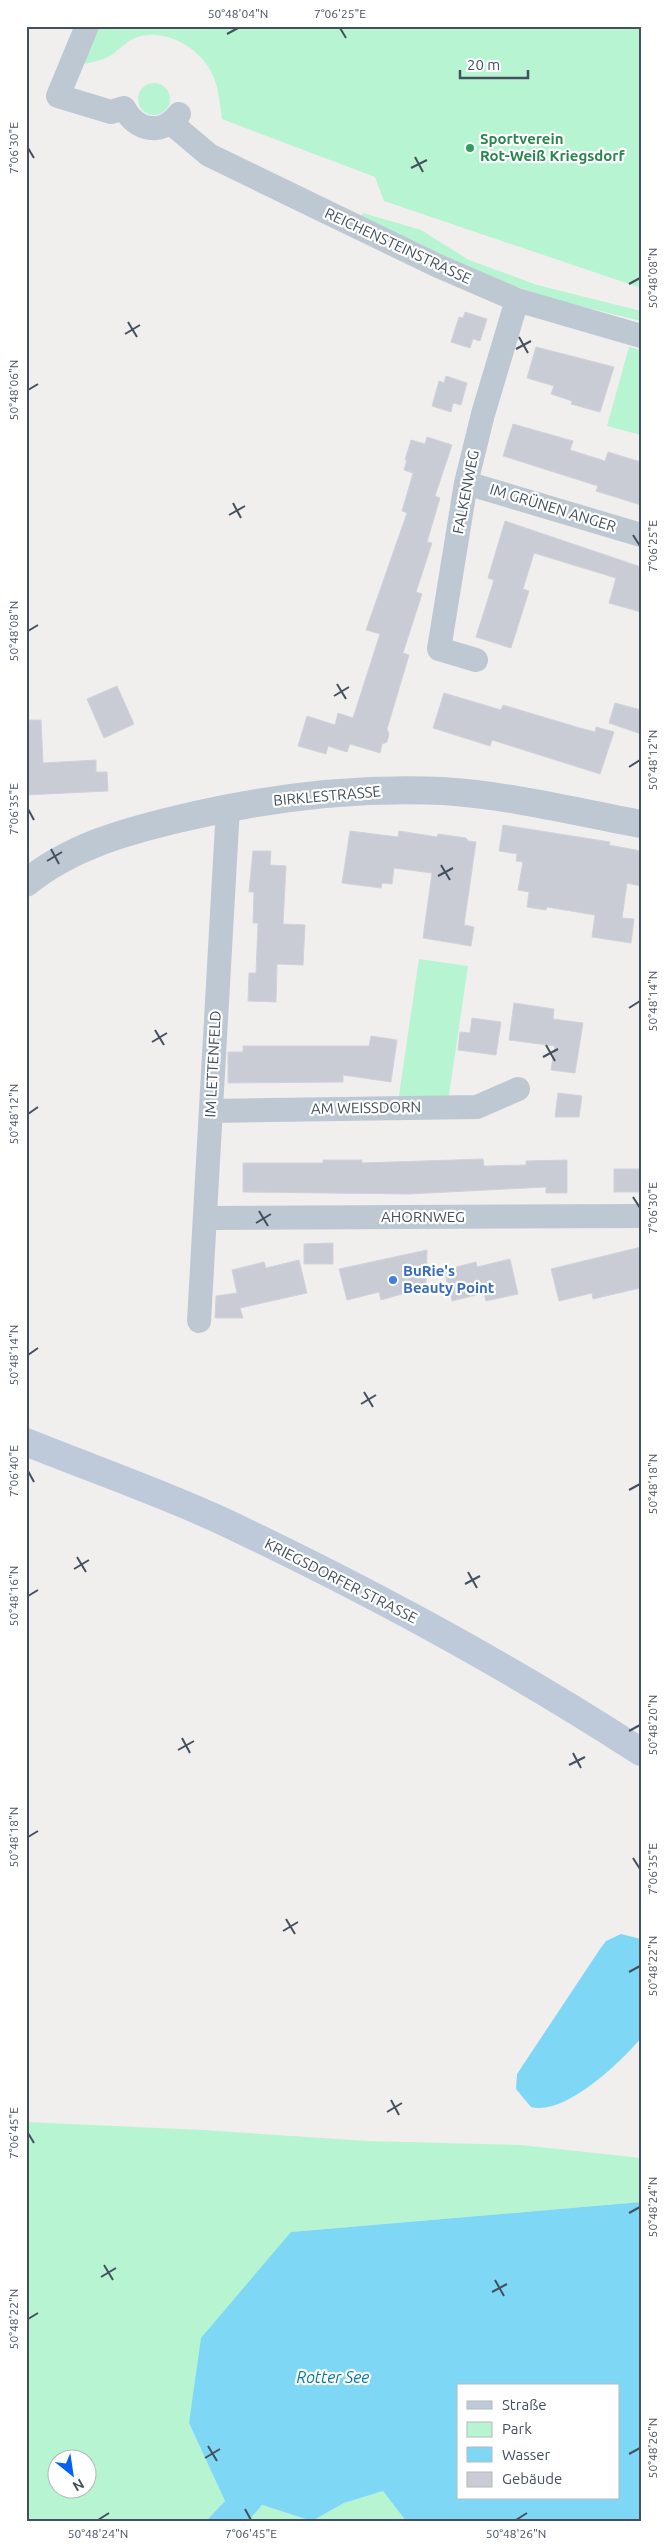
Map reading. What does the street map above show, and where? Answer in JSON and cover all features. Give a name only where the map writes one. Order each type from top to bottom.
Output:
[{"type":"main road","name":"KRIEGSDORFER STRASSE","points":[[26,1442],[218,1519],[410,1615],[597,1723],[641,1752]]},
{"type":"street","name":"REICHENSTEINSTRASSE","points":[[87,26],[58,96],[111,112],[124,108],[135,123],[153,129],[175,119],[209,155],[436,265],[517,300],[641,336]]},
{"type":"street","name":"FALKENWEG","points":[[476,660],[439,650],[466,483],[483,414],[517,300]]},
{"type":"street","name":"IM GRÜNEN ANGER","points":[[466,483],[641,535]]},
{"type":"street","name":"BIRKLESTRASSE","points":[[32,878],[70,853],[130,831],[236,806],[324,793],[444,791],[497,798],[641,824]]},
{"type":"street","name":"IM LETTENFELD","points":[[199,1321],[211,1111],[236,806]]},
{"type":"street","name":"AM WEISSDORN","points":[[211,1111],[477,1107],[518,1089]]},
{"type":"street","name":"AHORNWEG","points":[[205,1218],[641,1216]]},
{"type":"green space","name":"Sportverein Rot-Weiß Kriegsdorf","points":[[96,26],[641,26],[641,288],[384,201],[375,177],[222,119],[217,88],[209,67],[192,49],[170,38],[147,35],[135,38],[106,58],[84,64]]},
{"type":"green space","points":[[154,83],[165,88],[170,99],[165,110],[154,115],[143,110],[138,99],[143,88]]},
{"type":"green space","points":[[363,213],[421,230],[469,260],[537,285],[641,311],[641,321],[560,301],[508,284],[360,218]]},
{"type":"green space","points":[[629,347],[641,350],[641,435],[607,426]]},
{"type":"green space","points":[[419,959],[468,966],[448,1102],[398,1102]]},
{"type":"green space","points":[[26,2122],[202,2130],[367,2141],[521,2145],[641,2158],[641,2202],[291,2232],[189,2423],[225,2501],[206,2521],[26,2521]]},
{"type":"green space","points":[[383,2491],[406,2521],[312,2521],[344,2503]]},
{"type":"green space","points":[[261,2505],[312,2521],[248,2521]]},
{"type":"water","points":[[621,1934],[641,1939],[641,2038],[620,2060],[591,2085],[560,2103],[545,2108],[531,2107],[516,2089],[517,2074],[600,1949],[606,1941]]},
{"type":"water","name":"Rotter See","points":[[641,2202],[641,2521],[406,2521],[383,2491],[344,2503],[312,2521],[262,2505],[248,2521],[206,2521],[225,2501],[189,2423],[201,2338],[291,2232]]},
{"type":"building","points":[[465,312],[487,319],[480,341],[473,339],[470,348],[451,342],[459,317],[463,318]]},
{"type":"building","points":[[536,347],[614,367],[600,412],[571,404],[572,401],[551,394],[554,386],[527,378]]},
{"type":"building","points":[[446,376],[467,383],[461,405],[453,403],[451,412],[432,406],[439,381],[444,383]]},
{"type":"building","points":[[513,424],[573,441],[570,450],[605,461],[608,452],[641,462],[641,505],[596,491],[598,486],[503,456]]},
{"type":"building","points":[[427,437],[452,445],[435,496],[440,498],[427,542],[432,543],[416,592],[422,594],[403,653],[409,655],[387,729],[389,734],[387,742],[382,744],[380,753],[350,744],[347,752],[328,746],[326,754],[298,746],[307,716],[335,725],[338,713],[353,718],[380,634],[366,630],[407,513],[402,511],[413,473],[404,470],[407,460],[405,460],[411,440],[425,444]]},
{"type":"building","points":[[505,521],[641,567],[641,612],[609,603],[616,578],[534,553],[523,589],[529,591],[511,648],[476,637],[494,580],[488,578]]},
{"type":"building","points":[[117,686],[134,724],[104,738],[87,699]]},
{"type":"building","points":[[444,693],[501,710],[503,705],[595,732],[596,727],[614,732],[600,774],[492,740],[490,746],[433,728]]},
{"type":"building","points":[[615,703],[641,710],[641,734],[609,723]]},
{"type":"building","points":[[26,720],[41,720],[43,763],[96,760],[96,772],[107,772],[108,791],[26,795]]},
{"type":"building","points":[[503,825],[610,842],[609,845],[641,851],[641,886],[627,883],[622,918],[634,919],[631,943],[592,937],[595,915],[547,907],[546,910],[527,907],[529,892],[518,890],[523,862],[516,861],[517,854],[499,851]]},
{"type":"building","points":[[350,831],[398,837],[399,831],[437,837],[438,834],[466,838],[468,841],[476,842],[464,925],[474,927],[471,946],[423,938],[432,873],[394,868],[392,884],[382,883],[381,888],[342,883]]},
{"type":"building","points":[[253,851],[271,851],[270,865],[286,866],[283,924],[305,925],[303,965],[277,964],[276,1002],[248,1001],[249,973],[256,973],[258,923],[253,923],[254,892],[249,892]]},
{"type":"building","points":[[514,1003],[554,1009],[553,1019],[583,1023],[575,1073],[551,1070],[555,1046],[509,1040]]},
{"type":"building","points":[[472,1018],[501,1022],[496,1055],[458,1050],[460,1032],[470,1033]]},
{"type":"building","points":[[371,1036],[397,1040],[391,1082],[343,1075],[343,1082],[228,1083],[228,1052],[243,1052],[243,1046],[369,1046]]},
{"type":"building","points":[[558,1093],[582,1096],[579,1117],[555,1117]]},
{"type":"building","points":[[483,1159],[484,1166],[526,1165],[526,1161],[567,1160],[567,1193],[546,1193],[546,1187],[409,1194],[243,1192],[243,1163],[323,1163],[323,1160],[362,1160],[362,1163]]},
{"type":"building","points":[[614,1169],[641,1169],[641,1192],[614,1192]]},
{"type":"building","points":[[333,1243],[333,1264],[304,1264],[304,1244]]},
{"type":"building","points":[[641,1247],[640,1288],[593,1299],[592,1293],[559,1301],[551,1269]]},
{"type":"building","points":[[427,1250],[426,1287],[381,1300],[379,1292],[347,1300],[339,1269]]},
{"type":"building","points":[[510,1259],[518,1294],[486,1301],[484,1293],[452,1301],[444,1270],[476,1262],[477,1267]]},
{"type":"building","points":[[299,1260],[307,1293],[240,1308],[243,1318],[215,1318],[216,1296],[237,1293],[232,1270],[264,1262],[266,1268]]},
{"type":"place","name":"Sportverein Rot-Weiß Kriegsdorf","points":[[470,148]]},
{"type":"place","name":"BuRie's Beauty Point","points":[[393,1280]]}]
